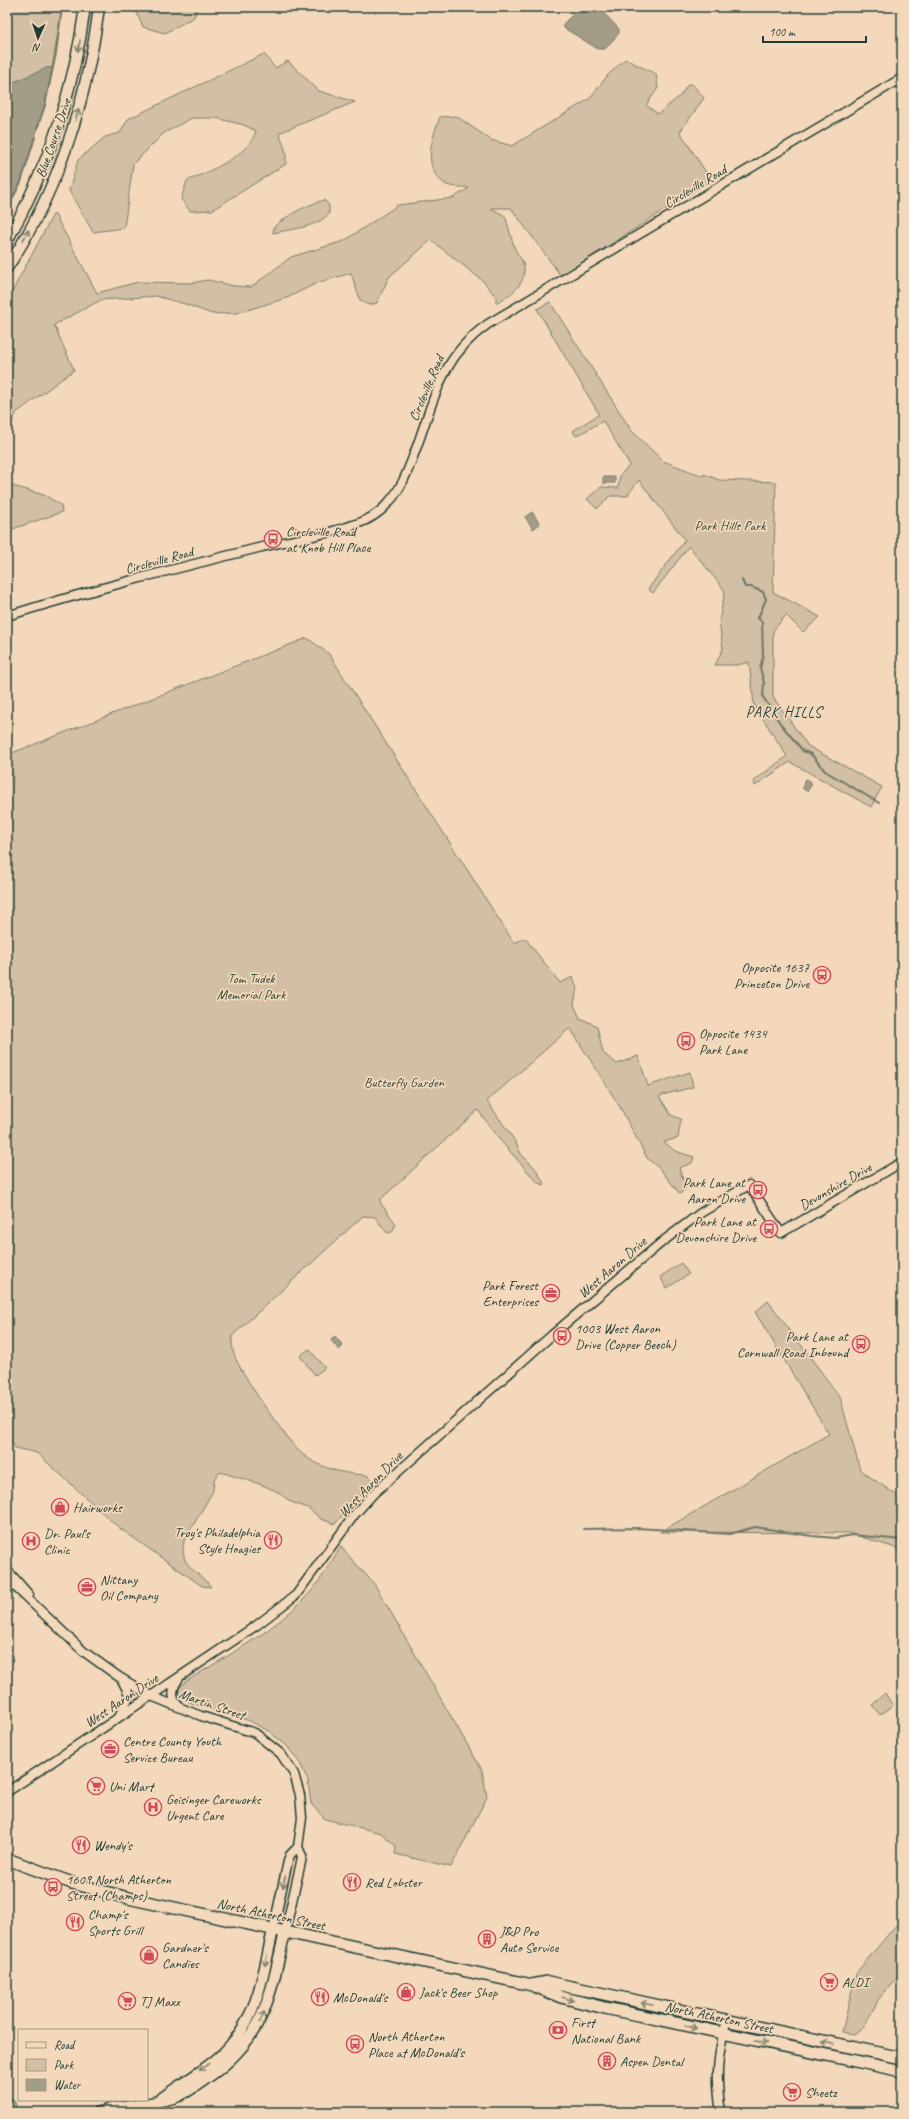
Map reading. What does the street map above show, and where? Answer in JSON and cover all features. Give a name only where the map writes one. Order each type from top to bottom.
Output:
[{"type":"main road","name":"Blue Course Drive","points":[[7,241],[38,180],[56,133],[74,73],[85,7]]},
{"type":"main road","name":"Blue Course Drive","points":[[7,268],[42,204],[69,140],[89,68],[99,7]]},
{"type":"main road","name":"North Atherton Street","points":[[7,1859],[72,1883],[106,1892],[273,1930],[532,1985],[546,1992],[583,2003],[902,2071]]},
{"type":"main road","points":[[158,2100],[220,2056],[233,2042],[256,1999],[273,1930]]},
{"type":"main road","points":[[110,2111],[180,2095],[194,2087],[227,2063],[246,2045],[261,2020],[268,2003],[285,1932]]},
{"type":"main road","name":"North Atherton Street","points":[[532,1985],[548,1982],[902,2058]]},
{"type":"street","name":"Circleville Road","points":[[7,616],[46,603],[245,551],[344,528],[373,516],[388,504],[401,487],[445,370],[458,351],[472,336],[488,324],[902,78]]},
{"type":"street","name":"Devonshire Drive","points":[[749,1184],[781,1233],[902,1162]]},
{"type":"street","name":"West Aaron Drive","points":[[7,1792],[257,1625],[288,1602],[304,1585],[355,1514],[374,1494],[552,1335],[662,1242],[702,1212],[749,1184]]},
{"type":"street","name":"Martin Street","points":[[7,1570],[19,1582],[38,1607]]},
{"type":"street","name":"Martin Street","points":[[7,1579],[83,1651],[118,1677],[151,1696],[255,1733],[281,1754],[294,1774],[300,1795],[302,1818],[298,1847],[302,1856],[302,1862],[285,1932]]},
{"type":"street","points":[[116,1719],[124,1709],[129,1694],[126,1686],[118,1677]]},
{"type":"street","points":[[180,1677],[173,1693],[175,1701],[184,1709]]},
{"type":"street","name":"Martin Street","points":[[273,1930],[288,1861],[290,1855],[298,1847]]},
{"type":"street","points":[[721,2112],[716,2084],[717,2067],[726,2021]]},
{"type":"street","points":[[96,2112],[110,2111]]},
{"type":"green space","points":[[7,7],[62,7],[52,68],[47,68],[7,85]]},
{"type":"green space","points":[[134,7],[198,7],[194,17],[165,33],[143,27]]},
{"type":"green space","points":[[264,54],[275,68],[288,61],[319,91],[355,102],[279,133],[286,152],[286,164],[212,210],[190,211],[181,199],[187,181],[227,162],[237,155],[252,140],[256,131],[244,125],[216,118],[192,118],[164,133],[133,164],[124,228],[93,232],[69,191],[78,160],[105,137],[120,133],[128,119]]},
{"type":"green space","points":[[625,59],[656,74],[658,88],[646,105],[658,114],[681,95],[688,84],[692,84],[704,98],[680,132],[711,180],[561,276],[511,208],[491,208],[505,216],[515,249],[523,263],[524,270],[523,277],[517,288],[496,303],[496,297],[483,281],[431,240],[389,277],[377,303],[368,305],[360,300],[351,273],[317,283],[287,298],[237,313],[212,314],[185,304],[156,296],[101,300],[54,325],[74,370],[16,413],[7,433],[7,301],[54,213],[97,293],[138,282],[191,283],[208,280],[234,286],[251,287],[291,257],[344,241],[398,205],[453,198],[469,188],[445,184],[433,170],[430,152],[440,117],[456,116],[491,140],[512,146],[589,99],[608,75]]},
{"type":"green space","points":[[324,200],[329,205],[329,214],[324,219],[303,227],[273,233],[274,227],[285,218]]},
{"type":"green space","name":"Park Hills Park","points":[[550,302],[631,430],[663,461],[703,476],[704,474],[719,480],[776,482],[773,592],[820,617],[803,632],[786,615],[773,631],[773,697],[808,746],[882,787],[871,807],[790,762],[755,786],[754,781],[787,756],[754,705],[749,662],[738,665],[715,665],[723,649],[719,621],[725,591],[689,546],[653,593],[648,589],[685,540],[639,480],[627,496],[610,496],[597,509],[587,499],[601,487],[618,488],[620,475],[630,465],[603,421],[576,436],[573,431],[599,414],[537,309]]},
{"type":"green space","points":[[7,479],[13,486],[44,495],[61,505],[62,512],[7,531]]},
{"type":"green space","name":"Tom Tudek Memorial Park","points":[[307,638],[329,654],[514,943],[525,938],[560,983],[573,977],[577,988],[574,1005],[580,1018],[597,1026],[603,1053],[617,1064],[638,1056],[648,1086],[690,1072],[693,1087],[659,1096],[671,1115],[681,1119],[678,1138],[664,1142],[675,1151],[694,1157],[692,1163],[679,1168],[686,1188],[680,1194],[660,1169],[647,1158],[620,1107],[570,1028],[487,1101],[515,1141],[521,1154],[535,1168],[545,1185],[538,1183],[499,1139],[478,1110],[381,1199],[380,1202],[396,1224],[392,1232],[387,1233],[375,1217],[363,1216],[232,1336],[233,1352],[237,1362],[253,1389],[299,1451],[306,1457],[322,1466],[349,1473],[367,1475],[372,1481],[335,1524],[321,1519],[308,1508],[291,1502],[276,1491],[257,1483],[220,1472],[214,1480],[213,1491],[184,1541],[183,1550],[184,1557],[190,1567],[211,1587],[202,1586],[118,1527],[37,1453],[15,1448],[7,1434],[7,755]]},
{"type":"green space","points":[[681,1263],[689,1274],[667,1288],[660,1277]]},
{"type":"green space","points":[[768,1301],[840,1397],[860,1470],[902,1499],[902,1550],[849,1533],[660,1532],[829,1434],[755,1312]]},
{"type":"green space","points":[[309,1349],[325,1368],[315,1375],[300,1356]]},
{"type":"green space","points":[[341,1547],[375,1585],[482,1770],[487,1797],[451,1867],[395,1854],[396,1846],[381,1833],[325,1819],[311,1804],[308,1781],[300,1763],[287,1746],[270,1732],[250,1721],[192,1703],[180,1697],[178,1690],[185,1682],[264,1633],[293,1610],[316,1586]]},
{"type":"green space","points":[[885,1693],[893,1706],[880,1715],[872,1705]]},
{"type":"green space","points":[[902,1918],[902,1972],[878,2000],[866,2024],[854,2034],[842,2032],[856,1973]]},
{"type":"water","points":[[581,7],[598,7],[619,29],[619,33],[605,49],[598,49],[564,28],[563,24]]},
{"type":"water","points":[[47,68],[52,68],[45,105],[21,182],[7,209],[7,85]]},
{"type":"water","points":[[603,477],[615,477],[615,483],[603,483]]},
{"type":"water","points":[[532,512],[540,524],[533,529],[525,517]]},
{"type":"water","points":[[807,779],[811,782],[811,786],[807,791],[803,789],[804,780]]},
{"type":"water","points":[[335,1336],[343,1346],[339,1350],[331,1340]]},
{"type":"water","points":[[7,2098],[13,2100],[16,2104],[12,2112],[7,2112]]},
{"type":"waterway","points":[[37,129],[45,105],[56,53],[62,7]]},
{"type":"waterway","points":[[7,209],[21,182],[35,137]]},
{"type":"waterway","points":[[742,580],[745,587],[751,587],[763,592],[766,599],[758,618],[762,622],[763,657],[760,668],[764,683],[763,697],[780,723],[803,751],[811,754],[825,771],[879,803]]},
{"type":"waterway","points":[[583,1529],[638,1528],[730,1534],[755,1527],[812,1536],[836,1538],[852,1535],[902,1540]]},
{"type":"place","name":"Circleville Road at Knob Hill Place","points":[[273,539]]},
{"type":"place","name":"Opposite 1637 Princeton Drive","points":[[822,975]]},
{"type":"place","name":"Opposite 1434 Park Lane","points":[[686,1041]]},
{"type":"place","name":"Park Lane at Aaron Drive","points":[[758,1190]]},
{"type":"place","name":"Park Lane at Devonshire Drive","points":[[769,1229]]},
{"type":"place","name":"Park Forest Enterprises","points":[[551,1293]]},
{"type":"place","name":"1003 West Aaron Drive (Copper Beech)","points":[[562,1336]]},
{"type":"place","name":"Park Lane at Cornwall Road Inbound","points":[[861,1344]]},
{"type":"place","name":"Hairworks","points":[[60,1507]]},
{"type":"place","name":"Troy's Philadelphia Style Hoagies","points":[[273,1540]]},
{"type":"place","name":"Dr. Paul's Clinic","points":[[31,1541]]},
{"type":"place","name":"Nittany Oil Company","points":[[87,1587]]},
{"type":"place","name":"Centre County Youth Service Bureau","points":[[110,1749]]},
{"type":"place","name":"Uni Mart","points":[[96,1786]]},
{"type":"place","name":"Geisinger Careworks Urgent Care","points":[[153,1807]]},
{"type":"place","name":"Wendy's","points":[[81,1845]]},
{"type":"place","name":"Red Lobster","points":[[352,1882]]},
{"type":"place","name":"1609 North Atherton Street (Champs)","points":[[53,1887]]},
{"type":"place","name":"Champ's Sports Grill","points":[[75,1922]]},
{"type":"place","name":"J&P Pro Auto Service","points":[[487,1939]]},
{"type":"place","name":"Gardner's Candies","points":[[149,1955]]},
{"type":"place","name":"ALDI","points":[[829,1982]]},
{"type":"place","name":"Jack's Beer Shop","points":[[406,1992]]},
{"type":"place","name":"McDonald's","points":[[320,1997]]},
{"type":"place","name":"TJ Maxx","points":[[127,2001]]},
{"type":"place","name":"First National Bank","points":[[558,2030]]},
{"type":"place","name":"North Atherton Place at McDonald's","points":[[355,2044]]},
{"type":"place","name":"Aspen Dental","points":[[607,2061]]},
{"type":"place","name":"Sheetz","points":[[792,2092]]},
{"type":"district","name":"PARK HILLS","points":[[784,712]]},
{"type":"park label","name":"Butterfly Garden","points":[[404,1082]]}]
